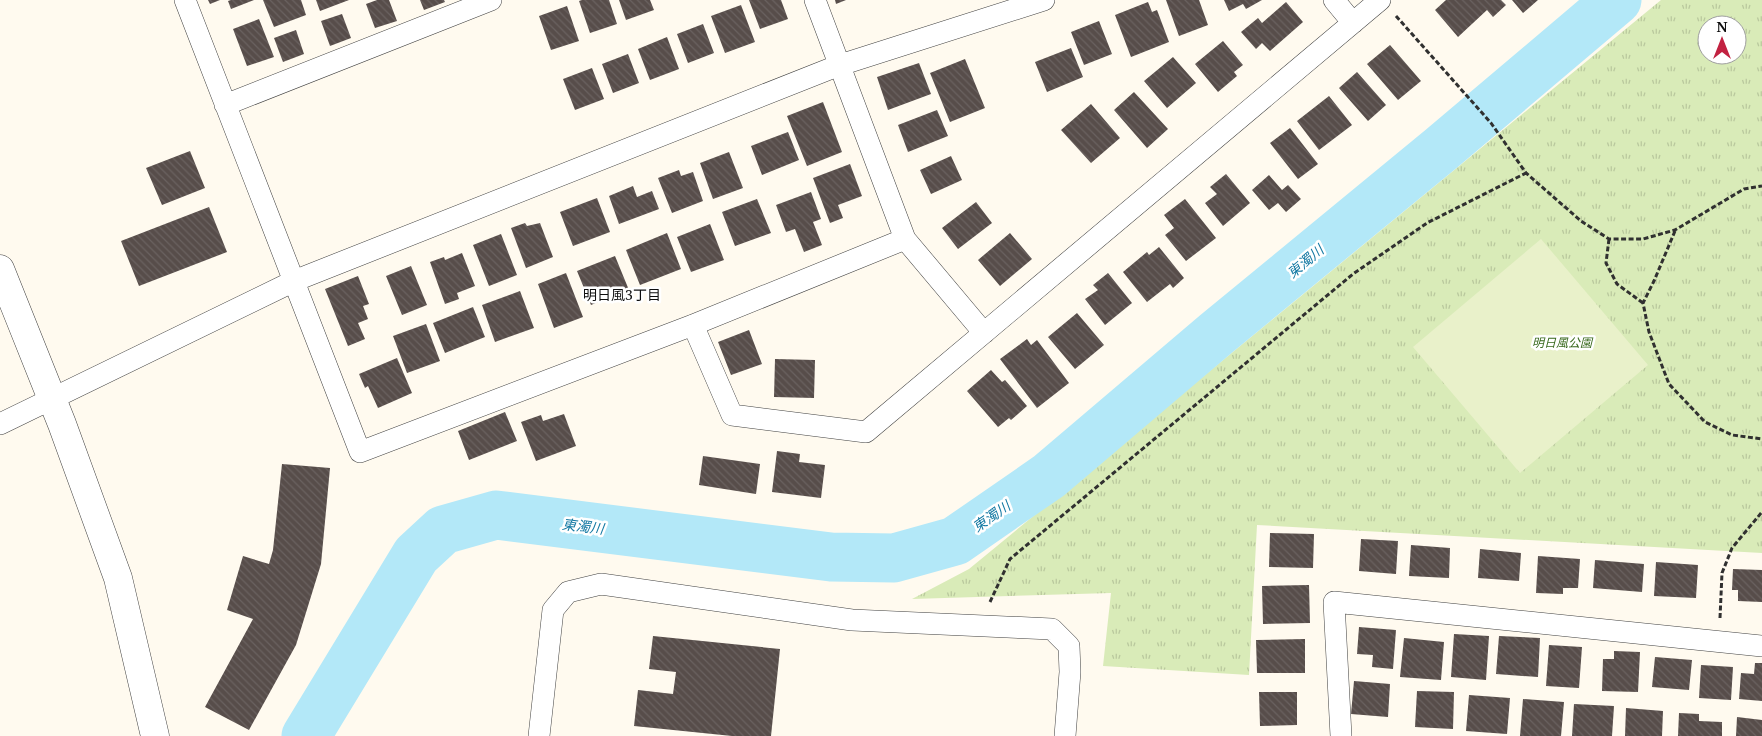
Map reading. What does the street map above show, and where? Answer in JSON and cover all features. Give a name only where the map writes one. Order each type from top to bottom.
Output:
[{"type":"street","points":[[185,0],[360,452],[692,325],[905,239]]},
{"type":"street","points":[[226,105],[491,0]]},
{"type":"street","points":[[815,0],[905,239],[984,333]]},
{"type":"street","points":[[0,424],[294,282],[841,65],[1044,0]]},
{"type":"street","points":[[1334,0],[1353,23]]},
{"type":"street","points":[[692,325],[732,414],[866,432],[1353,23],[1387,7]]},
{"type":"street","points":[[0,269],[53,400],[118,578],[155,736]]},
{"type":"street","points":[[539,736],[553,610],[568,592],[601,584],[852,620],[1052,629],[1069,646],[1070,672],[1065,736]]},
{"type":"street","points":[[1341,736],[1334,602],[1762,646]]},
{"type":"path","points":[[1387,7],[1491,123],[1526,173],[1581,221],[1609,239],[1643,239],[1675,230],[1744,189],[1762,186]]},
{"type":"path","points":[[978,626],[1010,559],[1345,280],[1427,224],[1526,173]]},
{"type":"path","points":[[1675,230],[1643,303],[1649,332],[1669,384],[1705,422],[1732,435],[1762,439]]},
{"type":"path","points":[[1609,239],[1606,263],[1617,284],[1643,303]]},
{"type":"path","points":[[1719,642],[1722,573],[1732,548],[1762,512]]},
{"type":"green space","name":"明日風公園","points":[[1661,0],[1762,0],[1762,553],[1257,525],[1249,675],[1103,666],[1111,593],[912,599],[969,569]]},
{"type":"green space","points":[[1541,239],[1648,365],[1520,473],[1413,347]]},
{"type":"building","points":[[208,0],[220,0],[210,4]]},
{"type":"building","points":[[254,0],[231,9],[228,1]]},
{"type":"building","points":[[263,0],[301,0],[306,15],[274,27]]},
{"type":"building","points":[[316,0],[349,0],[320,11]]},
{"type":"building","points":[[377,0],[389,0],[397,21],[375,28],[366,4]]},
{"type":"building","points":[[420,0],[444,0],[445,2],[424,10]]},
{"type":"building","points":[[609,0],[617,24],[590,33],[579,1]]},
{"type":"building","points":[[619,0],[650,0],[654,10],[626,20]]},
{"type":"building","points":[[749,0],[781,0],[788,19],[760,29]]},
{"type":"building","points":[[835,0],[846,0],[836,4]]},
{"type":"building","points":[[1166,0],[1199,0],[1208,25],[1179,36]]},
{"type":"building","points":[[1224,0],[1262,0],[1246,9],[1243,4],[1229,11]]},
{"type":"building","points":[[1446,0],[1501,0],[1506,5],[1493,17],[1487,10],[1458,37],[1435,10]]},
{"type":"building","points":[[1512,0],[1538,0],[1523,13]]},
{"type":"building","points":[[1148,2],[1152,12],[1157,10],[1169,42],[1131,57],[1115,15]]},
{"type":"building","points":[[1286,2],[1303,22],[1270,51],[1262,43],[1256,49],[1241,32],[1258,18],[1262,23]]},
{"type":"building","points":[[741,5],[755,42],[725,53],[711,16]]},
{"type":"building","points":[[567,6],[579,41],[551,50],[539,16]]},
{"type":"building","points":[[342,14],[351,38],[330,46],[321,21]]},
{"type":"building","points":[[259,19],[274,57],[247,66],[233,29]]},
{"type":"building","points":[[1099,21],[1112,54],[1084,65],[1071,32]]},
{"type":"building","points":[[703,24],[714,53],[688,63],[677,34]]},
{"type":"building","points":[[296,30],[304,54],[283,62],[274,38]]},
{"type":"building","points":[[667,37],[679,69],[650,80],[638,49]]},
{"type":"building","points":[[1223,41],[1243,65],[1234,72],[1237,76],[1218,92],[1195,64]]},
{"type":"building","points":[[1390,45],[1421,81],[1398,100],[1367,64]]},
{"type":"building","points":[[1071,48],[1083,77],[1047,92],[1035,62]]},
{"type":"building","points":[[628,54],[639,83],[613,93],[602,64]]},
{"type":"building","points":[[1173,57],[1196,83],[1167,108],[1144,81]]},
{"type":"building","points":[[965,59],[985,108],[950,122],[930,73]]},
{"type":"building","points":[[919,63],[931,94],[888,110],[877,77]]},
{"type":"building","points":[[592,68],[604,99],[575,110],[563,79]]},
{"type":"building","points":[[1357,72],[1386,105],[1368,121],[1339,88]]},
{"type":"building","points":[[1134,92],[1168,129],[1147,148],[1114,110]]},
{"type":"building","points":[[1329,96],[1352,125],[1319,150],[1297,121]]},
{"type":"building","points":[[823,102],[842,152],[807,166],[787,116]]},
{"type":"building","points":[[1091,104],[1120,138],[1091,163],[1061,130]]},
{"type":"building","points":[[937,110],[948,136],[908,152],[898,125]]},
{"type":"building","points":[[1290,128],[1318,164],[1298,179],[1270,143]]},
{"type":"building","points":[[788,132],[799,160],[762,175],[751,146]]},
{"type":"building","points":[[190,151],[205,188],[162,205],[146,168]]},
{"type":"building","points":[[729,152],[743,188],[713,199],[700,163]]},
{"type":"building","points":[[951,156],[962,180],[931,194],[920,170]]},
{"type":"building","points":[[850,164],[862,196],[838,205],[843,218],[830,223],[813,178]]},
{"type":"building","points":[[679,170],[681,176],[693,172],[703,201],[672,213],[658,178]]},
{"type":"building","points":[[1226,174],[1250,203],[1223,226],[1205,203],[1217,194],[1210,187]]},
{"type":"building","points":[[1269,175],[1282,190],[1288,185],[1301,199],[1286,212],[1278,203],[1269,210],[1252,190]]},
{"type":"building","points":[[633,186],[637,197],[652,191],[659,209],[619,224],[609,196]]},
{"type":"building","points":[[811,192],[821,219],[813,222],[822,245],[804,252],[795,229],[786,232],[776,205]]},
{"type":"building","points":[[597,198],[610,232],[573,246],[560,212]]},
{"type":"building","points":[[757,199],[771,233],[735,246],[722,212]]},
{"type":"building","points":[[1185,199],[1216,238],[1186,261],[1165,235],[1174,228],[1164,215]]},
{"type":"building","points":[[976,202],[992,223],[958,249],[942,228]]},
{"type":"building","points":[[209,207],[227,252],[139,286],[121,241]]},
{"type":"building","points":[[525,223],[527,226],[540,223],[553,257],[526,268],[511,228]]},
{"type":"building","points":[[710,224],[724,260],[691,272],[677,237]]},
{"type":"building","points":[[667,233],[681,269],[640,285],[626,250]]},
{"type":"building","points":[[1010,233],[1032,259],[1000,286],[978,260]]},
{"type":"building","points":[[501,234],[517,275],[489,286],[473,245]]},
{"type":"building","points":[[1159,247],[1184,278],[1173,288],[1170,284],[1147,302],[1123,272],[1147,252],[1149,255]]},
{"type":"building","points":[[462,253],[475,286],[457,293],[459,299],[445,304],[430,262],[444,257],[445,260]]},
{"type":"building","points":[[615,256],[631,295],[613,301],[612,296],[591,305],[577,271]]},
{"type":"building","points":[[411,266],[427,305],[402,315],[386,276]]},
{"type":"building","points":[[566,273],[583,317],[554,328],[538,284]]},
{"type":"building","points":[[1108,273],[1132,303],[1105,325],[1085,299],[1098,290],[1093,285]]},
{"type":"building","points":[[358,276],[369,304],[363,306],[368,319],[358,323],[365,339],[348,346],[325,289]]},
{"type":"building","points":[[520,291],[534,328],[495,342],[482,305]]},
{"type":"building","points":[[473,307],[485,337],[445,353],[433,323]]},
{"type":"building","points":[[1077,313],[1104,345],[1075,369],[1048,337]]},
{"type":"building","points":[[426,324],[440,361],[407,373],[393,336]]},
{"type":"building","points":[[749,330],[762,364],[731,375],[718,342]]},
{"type":"building","points":[[1027,339],[1031,345],[1037,340],[1069,383],[1037,408],[1000,359]]},
{"type":"building","points":[[397,358],[412,393],[378,408],[368,386],[365,388],[359,374]]},
{"type":"building","points":[[775,359],[815,360],[814,398],[774,397]]},
{"type":"building","points":[[991,370],[1002,382],[1005,380],[1027,406],[1011,420],[1009,418],[998,427],[967,391]]},
{"type":"building","points":[[505,412],[517,441],[469,460],[458,431]]},
{"type":"building","points":[[564,414],[576,446],[536,461],[521,422],[541,415],[543,421]]},
{"type":"building","points":[[777,451],[800,454],[799,462],[825,465],[821,498],[772,492]]},
{"type":"building","points":[[703,456],[760,464],[756,494],[699,485]]},
{"type":"building","points":[[282,464],[330,468],[321,564],[296,645],[249,730],[205,707],[253,619],[227,610],[243,556],[269,564],[273,550]]},
{"type":"building","points":[[1270,533],[1314,534],[1313,568],[1269,567]]},
{"type":"building","points":[[1361,539],[1398,541],[1396,574],[1359,571]]},
{"type":"building","points":[[1411,545],[1450,548],[1449,578],[1409,576]]},
{"type":"building","points":[[1480,549],[1521,553],[1519,581],[1478,578]]},
{"type":"building","points":[[1538,556],[1580,559],[1578,588],[1563,588],[1563,594],[1536,593]]},
{"type":"building","points":[[1595,560],[1644,564],[1642,592],[1593,588]]},
{"type":"building","points":[[1656,562],[1698,565],[1696,598],[1654,596]]},
{"type":"building","points":[[1733,569],[1762,570],[1762,602],[1738,601],[1738,590],[1732,590]]},
{"type":"building","points":[[1309,585],[1310,623],[1263,624],[1262,586]]},
{"type":"building","points":[[1359,627],[1396,630],[1393,669],[1372,667],[1373,655],[1357,654]]},
{"type":"building","points":[[1454,634],[1489,636],[1486,680],[1451,677]]},
{"type":"building","points":[[653,636],[780,649],[771,736],[732,736],[634,726],[638,690],[673,694],[676,672],[649,669]]},
{"type":"building","points":[[1499,636],[1540,638],[1538,677],[1496,674]]},
{"type":"building","points":[[1404,638],[1444,642],[1441,680],[1400,677]]},
{"type":"building","points":[[1305,639],[1305,673],[1257,673],[1256,640]]},
{"type":"building","points":[[1549,645],[1582,647],[1579,688],[1546,686]]},
{"type":"building","points":[[1614,651],[1640,652],[1638,692],[1602,691],[1603,659],[1614,659]]},
{"type":"building","points":[[1655,657],[1692,660],[1689,690],[1652,687]]},
{"type":"building","points":[[1755,663],[1762,663],[1762,701],[1739,699],[1741,673],[1754,674]]},
{"type":"building","points":[[1701,665],[1733,667],[1731,700],[1699,698]]},
{"type":"building","points":[[1354,681],[1390,684],[1388,717],[1351,714]]},
{"type":"building","points":[[1417,691],[1454,692],[1453,729],[1415,727]]},
{"type":"building","points":[[1259,692],[1297,692],[1297,725],[1260,726]]},
{"type":"building","points":[[1469,695],[1510,698],[1507,734],[1466,731]]},
{"type":"building","points":[[1523,699],[1564,702],[1561,736],[1520,736]]},
{"type":"building","points":[[1574,704],[1614,706],[1612,736],[1572,736]]},
{"type":"building","points":[[1626,708],[1663,711],[1662,736],[1625,736]]},
{"type":"building","points":[[1679,713],[1699,714],[1699,721],[1722,722],[1722,736],[1678,736]]},
{"type":"building","points":[[1737,717],[1762,720],[1762,736],[1736,736]]},
{"type":"waterway","name":"東濁川","points":[[306,736],[416,555],[443,530],[496,515],[831,557],[894,558],[955,541],[1049,476],[1216,334],[1441,149],[1617,0]]},
{"type":"district","name":"明日風3丁目","points":[[622,294]]}]
